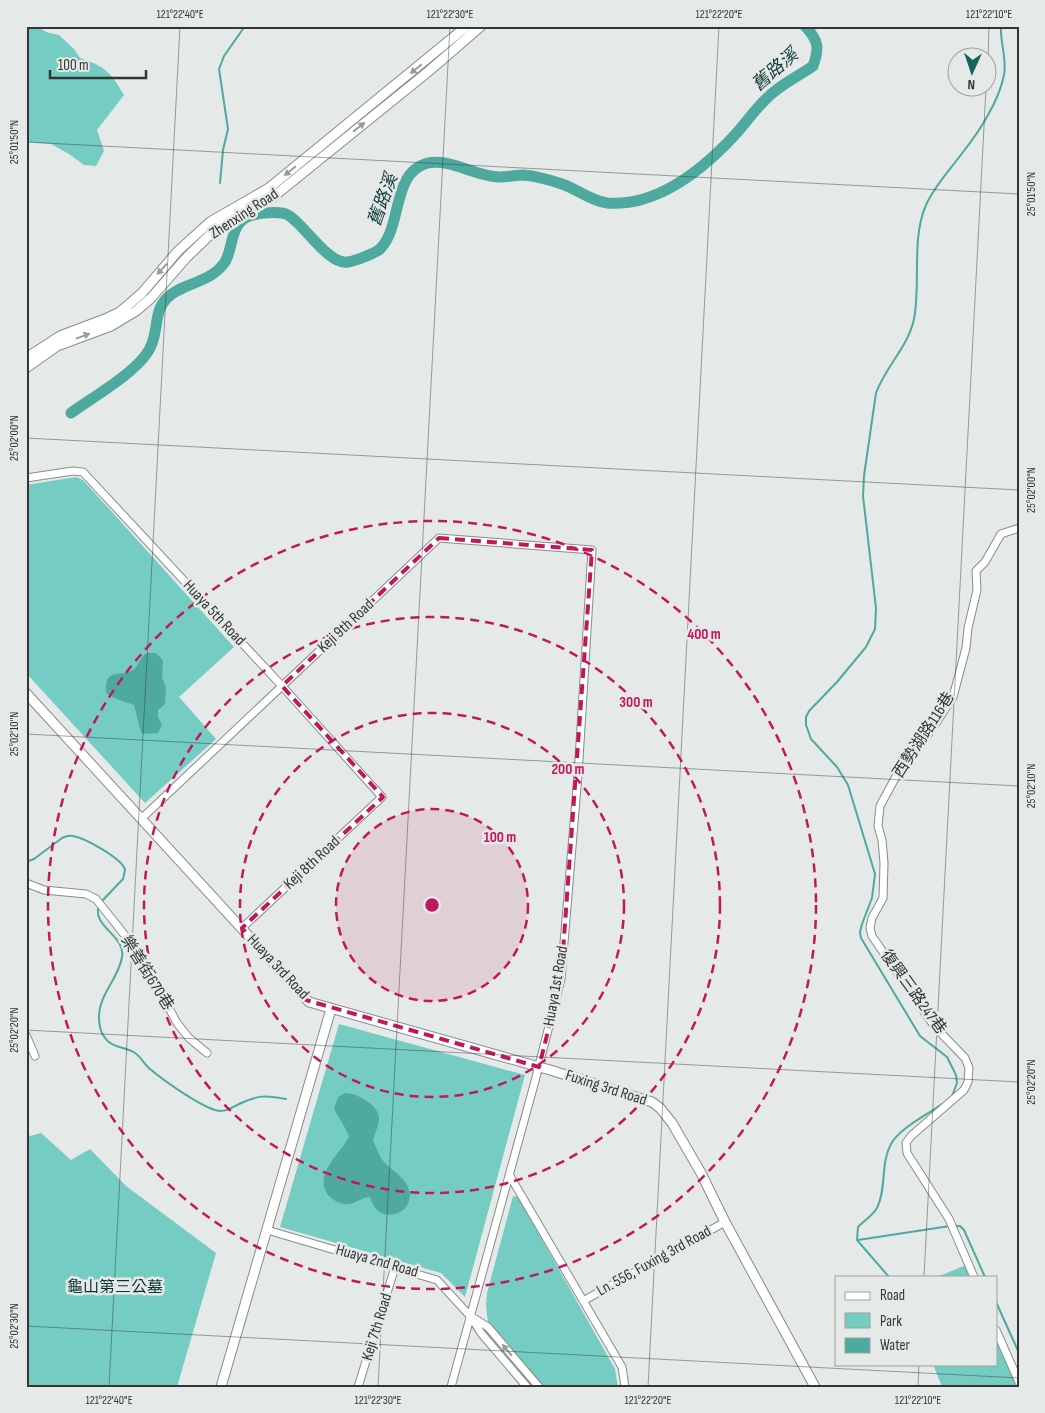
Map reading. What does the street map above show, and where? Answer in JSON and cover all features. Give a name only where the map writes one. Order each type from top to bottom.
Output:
[{"type":"street","name":"Zhenxing Road","points":[[26,358],[60,336],[120,312],[142,293],[178,251],[210,222],[268,188],[467,26]]},
{"type":"street","name":"Zhenxing Road","points":[[26,368],[57,346],[111,326],[136,311],[151,298],[186,258],[217,228],[273,197],[442,60],[480,26]]},
{"type":"street","points":[[436,52],[442,60]]},
{"type":"street","name":"Huaya 5th Road","points":[[26,478],[72,471],[82,472],[282,686],[382,798]]},
{"type":"street","name":"西勢湖路116巷","points":[[870,928],[872,918],[883,898],[884,862],[882,840],[878,826],[880,806],[899,771],[930,732],[953,697],[966,648],[976,590],[976,571],[985,562],[1001,534],[1019,528]]},
{"type":"street","name":"Keji 9th Road","points":[[141,819],[439,538],[592,550]]},
{"type":"street","name":"Huaya 1st Road","points":[[451,1387],[510,1176],[561,979],[578,775],[592,550]]},
{"type":"street","name":"Huaya 3rd Road","points":[[26,693],[306,1000],[331,1009]]},
{"type":"street","name":"Keji 8th Road","points":[[242,928],[382,798]]},
{"type":"street","name":"樂善街670巷","points":[[26,883],[44,890],[86,894],[96,900],[131,943],[147,967],[177,1023],[189,1038],[207,1053]]},
{"type":"street","name":"復興三路247巷","points":[[870,928],[872,936],[934,1026],[965,1058],[969,1068],[968,1082],[964,1090],[910,1136],[906,1144],[908,1153],[949,1219],[974,1276]]},
{"type":"street","points":[[221,1387],[331,1009]]},
{"type":"street","name":"Fuxing 3rd Road","points":[[331,1009],[539,1067],[652,1102],[660,1108],[672,1122],[701,1173],[724,1222],[815,1387]]},
{"type":"street","points":[[26,1036],[35,1056]]},
{"type":"street","points":[[510,1176],[622,1368],[625,1387]]},
{"type":"street","name":"Ln. 556, Fuxing 3rd Road","points":[[583,1301],[724,1222]]},
{"type":"street","name":"Huaya 2nd Road","points":[[267,1230],[438,1280],[471,1317],[481,1333],[527,1387]]},
{"type":"street","name":"Keji 7th Road","points":[[358,1387],[395,1266]]},
{"type":"street","name":"Huaya 2nd Road","points":[[471,1317],[488,1327],[539,1387]]},
{"type":"street","points":[[998,1335],[1019,1382]]},
{"type":"highlighted area","points":[[439,538],[592,550],[561,979],[539,1067],[306,1000],[242,928],[383,797],[282,686]]},
{"type":"green space","points":[[26,26],[37,26],[46,32],[59,35],[74,49],[80,58],[96,64],[106,71],[124,95],[97,130],[104,151],[96,166],[84,165],[51,144],[26,142]]},
{"type":"green space","points":[[76,477],[83,480],[234,647],[179,697],[216,739],[145,803],[27,674],[26,485]]},
{"type":"green space","points":[[339,1024],[525,1075],[465,1297],[441,1273],[280,1227]]},
{"type":"green space","name":"龜山第三公墓","points":[[41,1133],[71,1160],[90,1149],[126,1186],[216,1253],[177,1387],[26,1387],[26,1137]]},
{"type":"green space","points":[[513,1196],[518,1197],[615,1369],[618,1387],[542,1387],[488,1323],[487,1293]]},
{"type":"green space","points":[[966,1265],[971,1276],[939,1276]]},
{"type":"green space","points":[[998,1339],[1019,1387],[942,1387],[934,1366],[998,1366]]},
{"type":"water","points":[[147,653],[156,653],[163,660],[162,678],[166,687],[165,704],[158,710],[158,717],[162,725],[158,733],[142,734],[134,705],[106,693],[106,684],[111,676],[125,673],[135,668]]},
{"type":"water","points":[[345,1093],[350,1093],[366,1100],[377,1112],[379,1123],[373,1141],[384,1162],[402,1178],[409,1190],[410,1199],[402,1211],[387,1215],[380,1212],[374,1206],[370,1197],[352,1203],[341,1203],[329,1197],[324,1187],[324,1179],[329,1165],[349,1137],[334,1109],[338,1097]]},
{"type":"waterway","points":[[220,183],[223,150],[228,129],[219,69],[224,56],[245,26]]},
{"type":"waterway","name":"舊路溪","points":[[71,413],[136,366],[153,342],[160,309],[167,298],[173,293],[212,275],[219,269],[228,257],[237,227],[247,217],[263,213],[288,215],[324,251],[340,261],[348,262],[365,257],[380,249],[392,227],[408,177],[416,168],[428,163],[445,163],[491,176],[524,175],[539,177],[562,184],[601,202],[625,203],[643,199],[660,193],[692,174],[733,137],[771,94],[813,66],[817,49],[813,35],[805,26]]},
{"type":"waterway","points":[[952,1096],[957,1083],[956,1075],[947,1057],[920,1036],[861,938],[860,932],[872,898],[875,874],[848,785],[837,767],[811,739],[806,725],[806,717],[809,711],[837,682],[866,647],[875,629],[876,608],[863,496],[864,476],[876,393],[885,374],[907,339],[914,319],[917,291],[917,247],[921,218],[926,205],[938,184],[982,126],[998,95],[1004,75],[1005,63],[1001,26]]},
{"type":"waterway","points":[[26,862],[34,859],[62,838],[68,836],[79,838],[94,845],[118,860],[125,870],[123,879],[102,901]]},
{"type":"waterway","points":[[99,905],[98,913],[100,919],[122,949],[120,965],[105,993],[100,1009],[100,1028],[108,1042],[135,1053],[164,1080],[195,1101],[214,1110],[226,1110],[257,1097],[286,1099]]},
{"type":"waterway","points":[[888,1276],[857,1240],[858,1227],[877,1208],[882,1192],[888,1152],[895,1138],[907,1127],[942,1104]]},
{"type":"waterway","points":[[858,1240],[950,1226]]},
{"type":"waterway","points":[[954,1226],[960,1226],[964,1230],[985,1276]]},
{"type":"waterway","points":[[998,1306],[1019,1353]]}]
